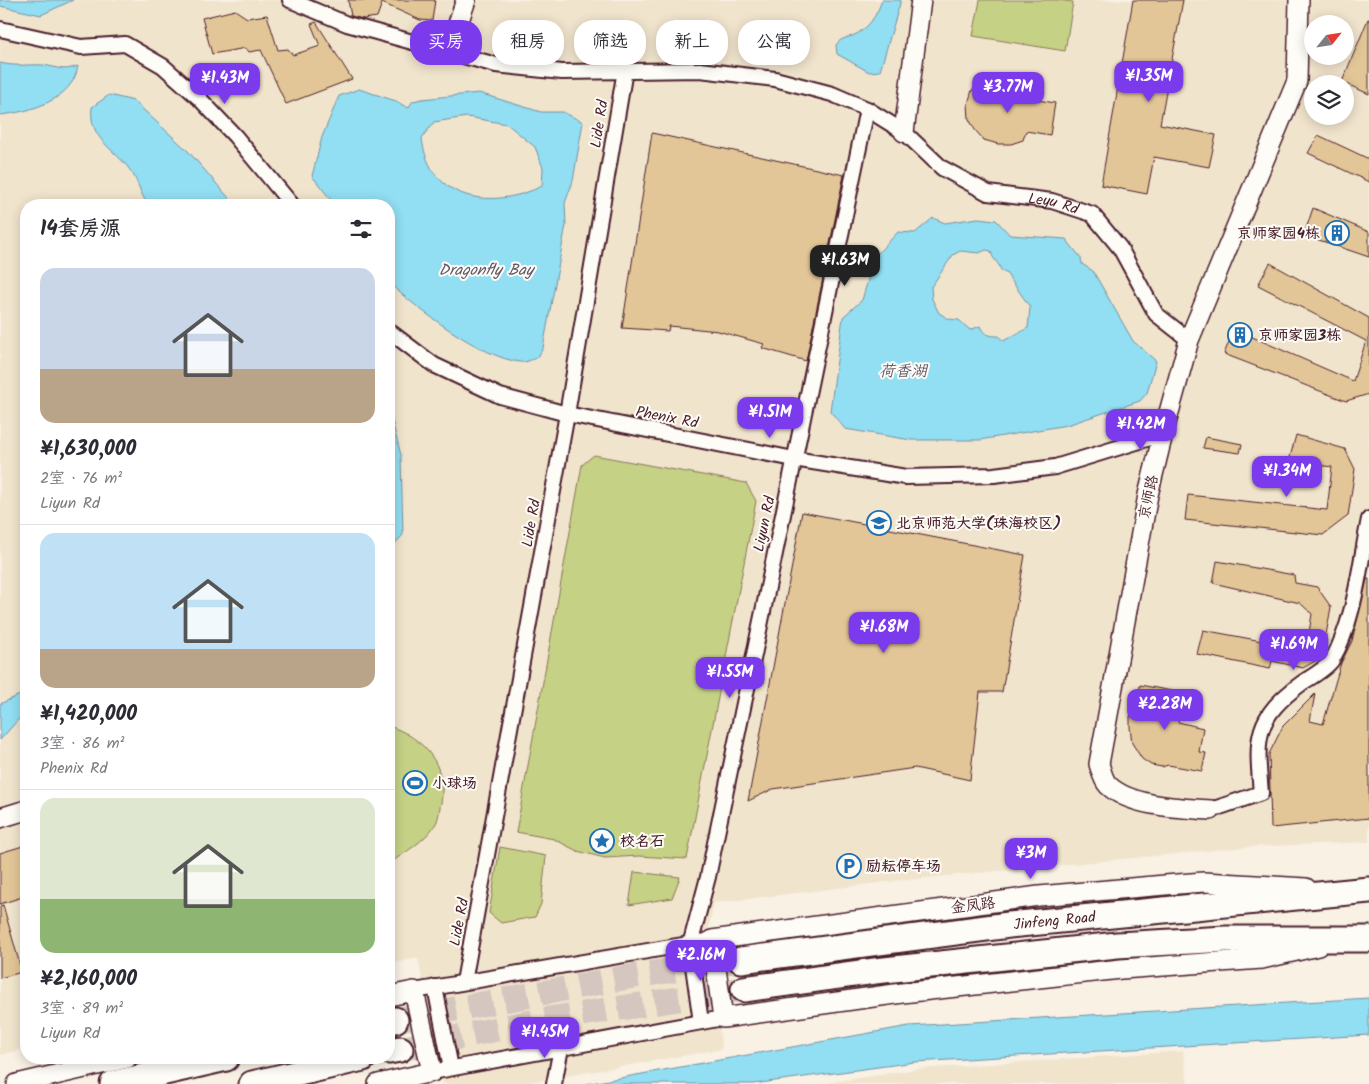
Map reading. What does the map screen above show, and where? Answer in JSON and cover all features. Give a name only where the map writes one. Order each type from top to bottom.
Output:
[{"type":"highway","name":"Jinfeng Road","points":[[741,960],[1008,925],[1362,890]]},
{"type":"highway","name":"Jinfeng Road","points":[[744,988],[875,971],[1117,945],[1226,939],[1357,939]]},
{"type":"highway","points":[[113,1084],[200,1064]]},
{"type":"highway","points":[[252,1084],[337,1064]]},
{"type":"street","name":"Leyu Rd","points":[[290,0],[347,24],[410,42]]},
{"type":"street","points":[[459,20],[466,0]]},
{"type":"street","points":[[904,132],[921,0]]},
{"type":"street","name":"京师路","points":[[1211,810],[1177,808],[1121,796],[1106,783],[1099,764],[1148,495],[1162,434],[1188,340],[1297,81],[1299,0]]},
{"type":"street","points":[[0,29],[81,47],[125,44],[163,66],[199,98],[235,136],[287,199]]},
{"type":"street","name":"Leyu Rd","points":[[482,62],[496,65],[552,71],[700,70],[776,79],[832,94],[867,109],[904,132],[942,168],[988,193],[1052,201],[1092,214],[1120,248],[1156,314],[1188,340]]},
{"type":"street","name":"Lide Rd","points":[[464,982],[567,414],[625,70]]},
{"type":"street","name":"Liyun Rd","points":[[690,944],[708,878],[867,109]]},
{"type":"street","name":"Phenix Rd","points":[[395,335],[434,364],[492,392],[567,414],[794,459],[906,477],[994,475],[1055,467],[1162,434]]},
{"type":"street","points":[[1211,810],[1261,793],[1258,755],[1262,723],[1284,696],[1331,662],[1346,631],[1369,519]]},
{"type":"street","points":[[0,818],[20,812]]},
{"type":"street","name":"金凤路","points":[[712,940],[1038,896],[1204,882],[1362,890]]},
{"type":"street","points":[[378,1084],[451,1068],[724,1018],[902,993],[1121,969],[1262,959],[1357,939]]},
{"type":"street","points":[[395,995],[712,940],[724,1018]]},
{"type":"street","points":[[690,944],[701,1022]]},
{"type":"street","points":[[435,987],[451,1068]]},
{"type":"street","points":[[414,991],[432,1072]]},
{"type":"street","points":[[555,1081],[561,1048]]},
{"type":"street","points":[[17,1084],[102,1064]]},
{"type":"shaded area","name":"北京师范大学(珠海校区)","points":[[0,0],[1369,0],[1369,842],[1247,847],[895,881],[714,903],[706,941],[722,1049],[520,1084],[443,1084],[418,958],[395,963],[395,199],[20,199],[20,1050],[0,1055]]},
{"type":"shaded area","points":[[1183,1051],[1188,1084],[821,1084],[917,1069]]},
{"type":"green space","points":[[980,0],[1058,0],[1073,2],[1065,51],[973,36]]},
{"type":"green space","points":[[594,455],[746,483],[756,501],[687,859],[639,856],[605,858],[577,851],[554,839],[516,832],[582,465]]},
{"type":"green space","name":"小球场","points":[[395,728],[412,737],[422,745],[437,765],[441,776],[442,789],[439,814],[431,831],[420,842],[395,860]]},
{"type":"green space","points":[[500,847],[546,856],[541,904],[535,917],[501,923],[489,913]]},
{"type":"green space","points":[[634,872],[680,877],[672,898],[629,905]]},
{"type":"water","points":[[0,0],[73,0],[41,15],[0,6]]},
{"type":"water","points":[[882,0],[901,0],[880,71],[869,72],[837,54],[836,45],[841,40],[863,30],[875,16]]},
{"type":"water","points":[[0,63],[43,65],[64,69],[78,66],[68,88],[59,96],[37,107],[0,115]]},
{"type":"water","name":"Dragonfly Bay","points":[[359,89],[396,101],[408,108],[413,101],[422,99],[479,93],[541,112],[563,112],[583,122],[573,181],[565,203],[566,225],[543,348],[538,357],[520,362],[487,352],[451,331],[395,288],[395,199],[330,199],[312,176],[322,137],[339,96]],"holes":[[[467,117],[507,124],[535,147],[543,168],[542,186],[504,198],[484,198],[466,195],[450,188],[437,176],[427,159],[422,138],[434,122]]]},
{"type":"water","points":[[109,95],[134,101],[188,151],[230,199],[145,199],[133,174],[98,135],[92,118],[92,107]]},
{"type":"water","name":"荷香湖","points":[[933,218],[945,223],[978,218],[996,220],[1010,235],[1066,239],[1081,258],[1082,264],[1093,271],[1133,341],[1156,361],[1147,393],[1140,401],[1067,425],[980,440],[911,440],[845,429],[830,411],[843,317],[862,300],[875,256],[898,232],[915,233]],"holes":[[[986,250],[991,251],[1001,271],[1006,273],[1030,307],[1028,328],[1003,341],[999,336],[985,333],[980,326],[970,330],[959,320],[949,319],[939,313],[932,299],[931,287],[953,255],[960,251],[979,253]]]},
{"type":"water","points":[[395,432],[401,455],[403,535],[395,544]]},
{"type":"water","points":[[20,695],[20,718],[0,740],[0,704]]},
{"type":"water","points":[[1369,998],[1369,1035],[915,1062],[753,1084],[586,1084],[909,1026]]},
{"type":"building","points":[[348,0],[435,0],[432,20],[420,20],[382,3],[377,17],[363,19],[351,16]]},
{"type":"building","points":[[1133,0],[1183,0],[1160,124],[1216,135],[1209,167],[1154,157],[1147,194],[1101,185]]},
{"type":"building","points":[[235,10],[247,18],[267,15],[278,50],[288,49],[293,55],[320,46],[311,24],[316,22],[352,79],[286,104],[261,50],[249,52],[246,48],[212,54],[202,18]]},
{"type":"building","points":[[1369,19],[1369,94],[1354,87],[1354,75],[1345,75],[1349,65],[1354,65],[1354,53]]},
{"type":"building","points":[[983,82],[1033,92],[1032,99],[1055,103],[1050,135],[1026,131],[1023,140],[1011,144],[998,144],[984,140],[975,130],[969,119],[968,104],[972,90]]},
{"type":"building","points":[[652,133],[844,175],[806,361],[762,348],[764,344],[718,331],[669,326],[668,331],[622,328]]},
{"type":"building","points":[[1318,135],[1369,159],[1369,182],[1308,153]]},
{"type":"building","name":"京师家园4栋","points":[[1313,208],[1369,232],[1369,257],[1304,235]]},
{"type":"building","name":"京师家园3栋","points":[[1270,263],[1369,318],[1369,394],[1346,401],[1224,354],[1234,329],[1353,381],[1366,341],[1258,285]]},
{"type":"building","points":[[1296,435],[1345,449],[1355,469],[1348,516],[1323,535],[1185,520],[1188,495],[1327,510],[1332,467],[1289,461]]},
{"type":"building","points":[[1206,437],[1242,444],[1240,453],[1203,448]]},
{"type":"building","points":[[802,512],[1025,555],[1002,692],[980,692],[970,780],[915,768],[773,789],[748,801]]},
{"type":"building","points":[[1217,561],[1294,575],[1295,583],[1317,587],[1331,607],[1322,657],[1303,668],[1272,661],[1270,669],[1197,654],[1203,630],[1294,647],[1308,639],[1312,614],[1300,603],[1213,583]]},
{"type":"building","points":[[1367,579],[1369,579],[1369,818],[1271,828],[1269,754],[1283,726],[1315,694],[1310,721],[1323,724],[1341,663],[1352,641]]},
{"type":"building","points":[[1140,685],[1183,693],[1178,722],[1203,728],[1199,752],[1206,753],[1202,771],[1168,765],[1162,767],[1151,765],[1142,759],[1132,743],[1130,727],[1130,716],[1136,717]]},
{"type":"building","points":[[20,847],[20,898],[0,904],[0,853]]},
{"type":"building","points":[[3,905],[20,965],[20,973],[0,978],[0,906]]},
{"type":"tunnel","points":[[395,1020],[634,976],[741,960]]},
{"type":"tunnel","points":[[400,1049],[536,1021],[744,989]]},
{"type":"place","name":"京师家园4栋","points":[[1337,233]]},
{"type":"place","name":"京师家园3栋","points":[[1240,335]]},
{"type":"place","name":"北京师范大学(珠海校区)","points":[[879,523]]},
{"type":"place","name":"小球场","points":[[415,783]]},
{"type":"place","name":"校名石","points":[[602,841]]},
{"type":"place","name":"励耘停车场","points":[[849,866]]}]
